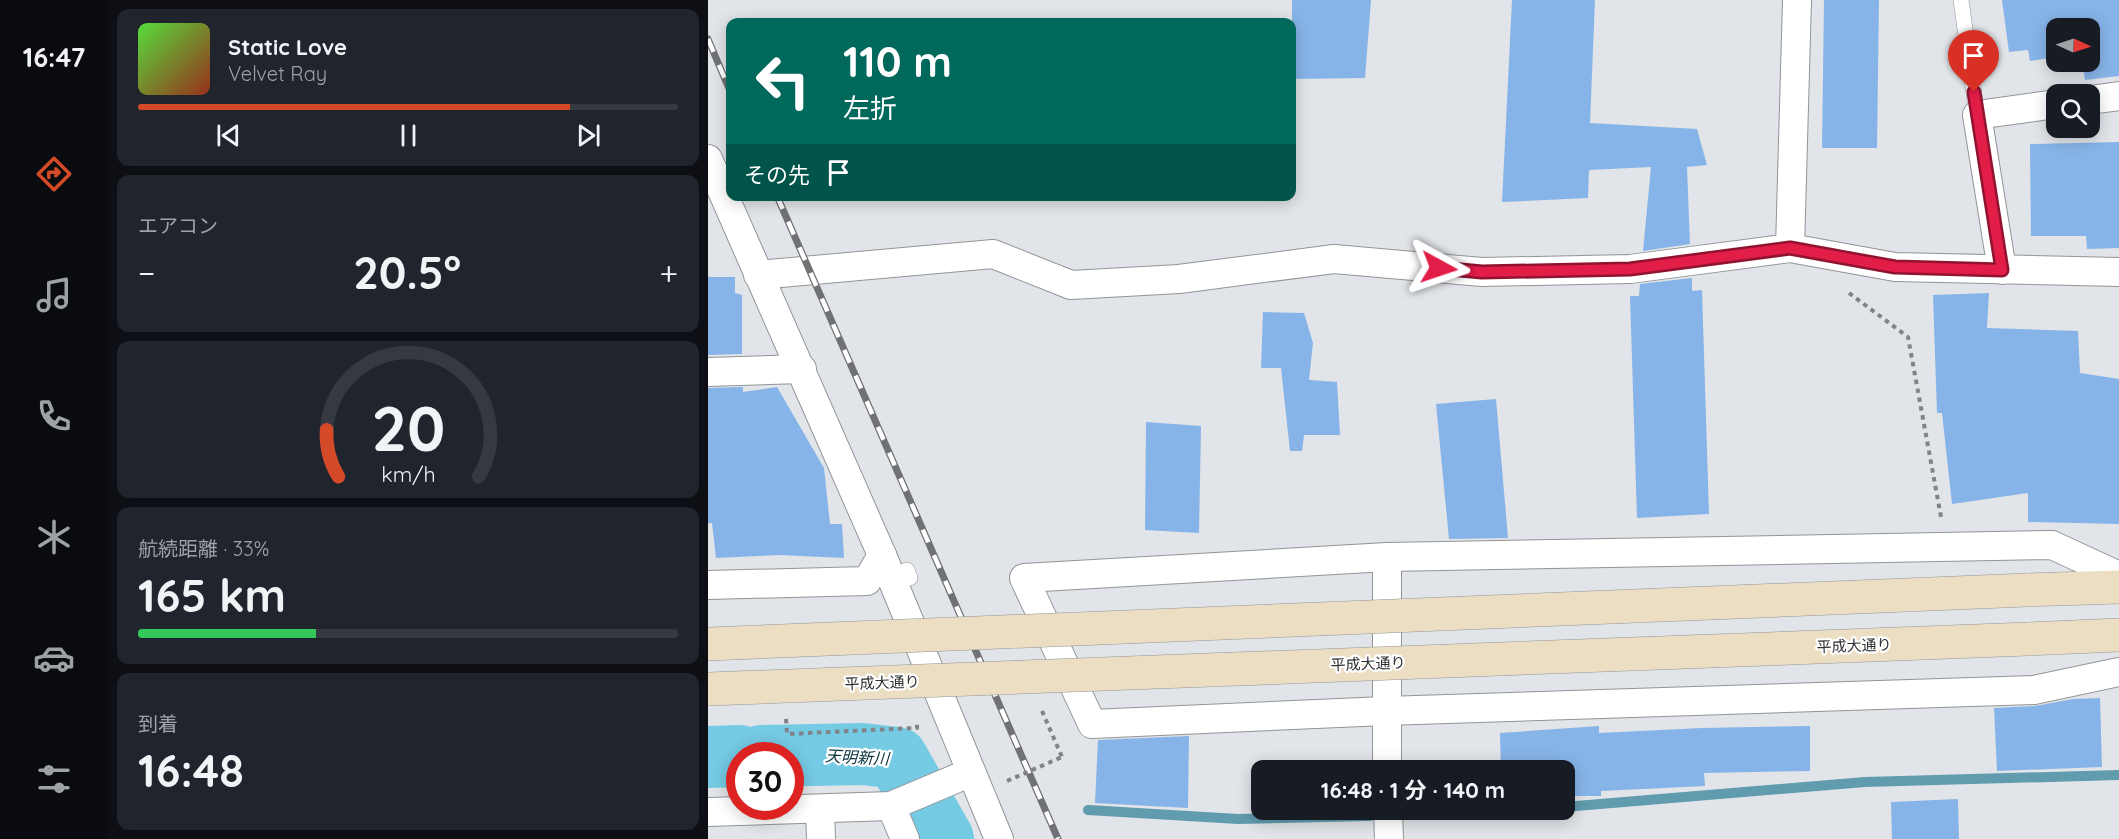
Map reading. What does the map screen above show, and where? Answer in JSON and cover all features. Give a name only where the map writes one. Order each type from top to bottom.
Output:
[{"type":"street","points":[[1790,248],[1797,0]]},
{"type":"street","points":[[2100,99],[2119,96]]},
{"type":"street","points":[[2002,270],[1977,115],[2046,105]]},
{"type":"street","points":[[708,159],[726,201]]},
{"type":"street","points":[[726,201],[894,570],[969,773],[999,839]]},
{"type":"street","points":[[758,275],[993,254],[1071,285],[1179,279],[1334,259],[1482,272],[1630,269],[1790,248],[1895,267],[2119,272]]},
{"type":"street","points":[[708,372],[802,369]]},
{"type":"street","points":[[2119,576],[2052,545],[1386,558],[1024,578],[1092,724],[1385,711],[2034,690],[2119,672]]},
{"type":"street","points":[[1386,558],[1387,760]]},
{"type":"street","points":[[708,585],[867,581],[894,570]]},
{"type":"street","points":[[708,644],[2119,587]]},
{"type":"street","name":"平成大通り","points":[[708,689],[2119,635]]},
{"type":"street","points":[[708,812],[891,806],[969,773]]},
{"type":"street","points":[[891,806],[904,839]]},
{"type":"street","points":[[820,809],[821,839]]},
{"type":"street","points":[[1388,820],[1389,839]]},
{"type":"lane","points":[[1961,0],[1977,115]]},
{"type":"path","points":[[1847,291],[1908,337],[1944,547]]},
{"type":"path","points":[[1007,781],[1062,757],[1039,704]]},
{"type":"path","points":[[790,717],[786,717],[787,734],[914,728]]},
{"type":"building","points":[[1292,0],[1371,0],[1365,78],[1296,79],[1296,18],[1292,18]]},
{"type":"building","points":[[1512,0],[1595,0],[1590,123],[1697,129],[1707,165],[1687,167],[1690,244],[1643,251],[1651,167],[1589,170],[1588,198],[1502,202]]},
{"type":"building","points":[[1824,0],[1879,0],[1877,148],[1822,148]]},
{"type":"building","points":[[2002,0],[2119,0],[2119,76],[2085,80],[2084,72],[2100,72],[2100,18],[2046,18],[2046,59],[2030,61],[2028,50],[2009,52]]},
{"type":"building","points":[[2119,142],[2119,248],[2087,249],[2086,236],[2031,236],[2030,144]]},
{"type":"building","points":[[708,277],[735,277],[735,293],[742,295],[742,354],[708,355]]},
{"type":"building","points":[[1692,278],[1692,291],[1702,290],[1709,514],[1637,518],[1630,296],[1639,296],[1640,284]]},
{"type":"building","points":[[1989,293],[1987,328],[2078,331],[2080,373],[2119,379],[2119,524],[2028,522],[2028,493],[1952,504],[1942,413],[1937,413],[1933,295]]},
{"type":"building","points":[[1263,312],[1304,313],[1313,343],[1309,380],[1337,382],[1340,435],[1304,435],[1302,451],[1290,451],[1281,368],[1261,368]]},
{"type":"building","points":[[743,387],[743,392],[777,387],[824,468],[830,524],[842,524],[844,558],[779,555],[716,558],[712,523],[708,523],[708,388]]},
{"type":"building","points":[[1496,399],[1508,538],[1449,539],[1436,404]]},
{"type":"building","points":[[1146,422],[1201,426],[1199,533],[1145,530]]},
{"type":"building","points":[[2100,698],[2102,767],[1997,771],[1994,708],[2035,706],[2073,699]]},
{"type":"building","points":[[1599,726],[1599,733],[1810,726],[1810,771],[1704,773],[1705,786],[1601,791],[1601,796],[1575,796],[1575,760],[1501,760],[1500,733]]},
{"type":"building","points":[[1189,736],[1188,808],[1095,803],[1098,740]]},
{"type":"building","points":[[1958,799],[1959,839],[1892,839],[1891,802]]},
{"type":"waterway","name":"天明新川","points":[[804,755],[863,754],[897,758],[943,839]]},
{"type":"waterway","name":"天明新川","points":[[708,757],[726,756]]},
{"type":"waterway","points":[[1575,806],[1865,782],[2119,775]]},
{"type":"waterway","points":[[1088,810],[1251,819]]},
{"type":"railway","points":[[708,39],[726,82]]},
{"type":"railway","points":[[779,201],[1058,839]]},
{"type":"route","points":[[1439,268],[1482,272],[1630,269],[1790,248],[1895,267],[2002,270],[1974,92]]}]
